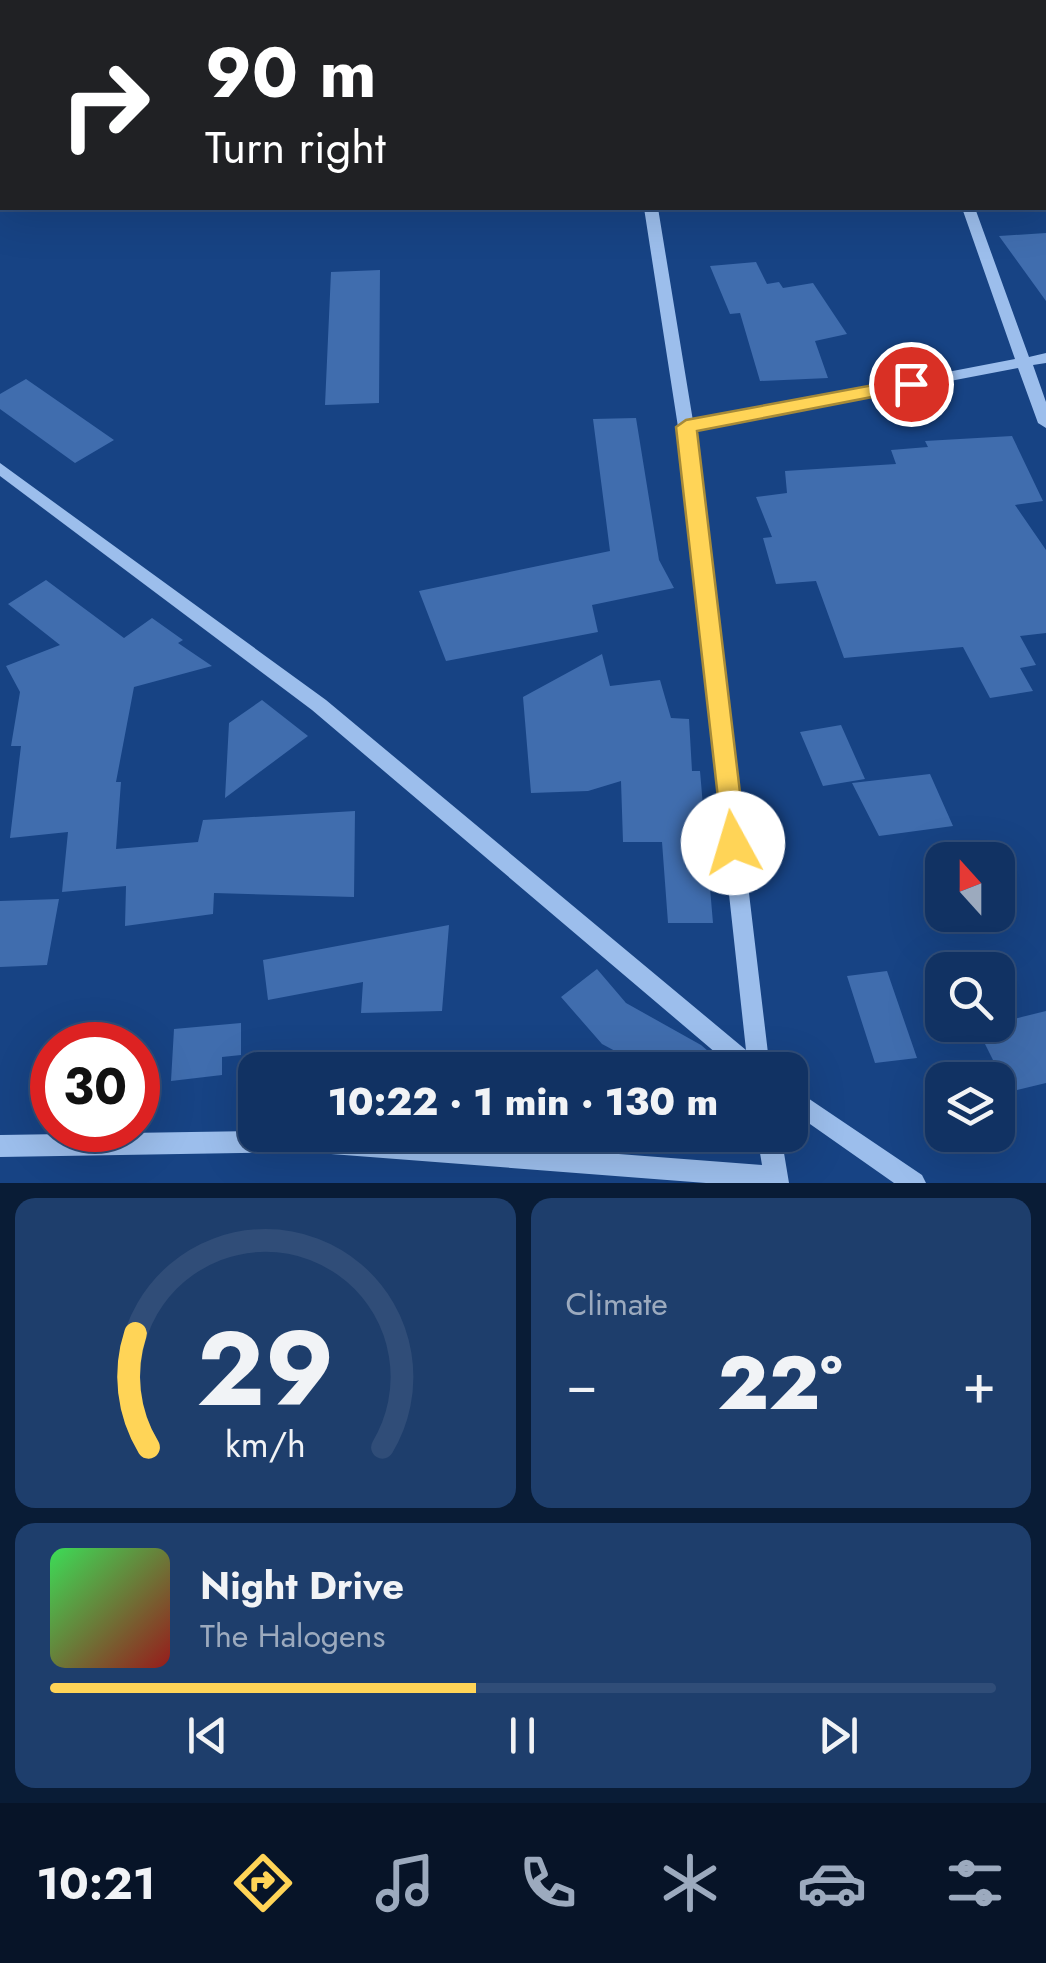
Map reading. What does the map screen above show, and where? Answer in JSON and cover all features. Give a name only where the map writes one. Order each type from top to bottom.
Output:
[{"type":"street","points":[[651,210],[686,427],[754,1052]]},
{"type":"street","points":[[969,210],[1046,423]]},
{"type":"street","points":[[686,427],[1046,358]]},
{"type":"street","points":[[0,468],[319,704],[735,1052]]},
{"type":"street","points":[[808,1109],[914,1183]]},
{"type":"street","points":[[0,1146],[305,1142],[776,1180],[772,1152]]},
{"type":"building","points":[[1046,233],[1046,301],[999,236]]},
{"type":"building","points":[[756,262],[767,284],[779,282],[783,288],[813,283],[847,334],[815,341],[828,378],[760,381],[740,313],[730,314],[710,266]]},
{"type":"building","points":[[380,270],[379,403],[325,405],[331,272]]},
{"type":"building","points":[[26,379],[114,440],[75,463],[0,409],[0,394]]},
{"type":"building","points":[[636,418],[659,560],[674,588],[592,605],[598,632],[446,661],[419,591],[610,551],[593,419]]},
{"type":"building","points":[[1012,436],[1043,501],[1015,505],[1046,550],[1046,633],[1020,636],[1036,665],[1020,668],[1033,691],[990,698],[963,647],[844,658],[816,581],[776,584],[763,538],[772,537],[756,497],[787,493],[785,471],[896,464],[891,450],[928,447],[925,441]]},
{"type":"building","points":[[46,580],[124,638],[152,618],[183,640],[178,643],[212,666],[134,687],[116,782],[121,782],[116,849],[198,842],[203,820],[355,811],[354,897],[214,893],[213,914],[125,926],[126,886],[62,892],[68,832],[10,838],[21,746],[11,746],[20,692],[6,666],[60,645],[8,604]]},
{"type":"building","points":[[602,654],[610,686],[660,680],[671,718],[689,719],[692,771],[700,771],[713,923],[668,923],[662,842],[623,842],[621,781],[588,791],[531,793],[523,697]]},
{"type":"building","points":[[262,700],[308,736],[225,798],[229,723]]},
{"type":"building","points":[[841,725],[865,779],[823,786],[800,732]]},
{"type":"building","points":[[930,774],[953,826],[879,836],[852,783]]},
{"type":"building","points":[[59,899],[47,965],[0,967],[0,901]]},
{"type":"building","points":[[449,925],[442,1011],[361,1013],[363,982],[268,1000],[263,960]]},
{"type":"building","points":[[597,969],[626,1003],[709,1052],[617,1052],[602,1044],[561,997]]},
{"type":"building","points":[[887,971],[917,1058],[875,1063],[847,976]]},
{"type":"building","points":[[1046,1011],[1046,1083],[1015,1091],[1015,1062],[994,1062],[984,1042],[1015,1042],[1015,1019]]},
{"type":"building","points":[[241,1023],[241,1052],[222,1057],[222,1075],[171,1081],[174,1029]]},
{"type":"route","points":[[733,843],[686,427],[911,384]]}]
